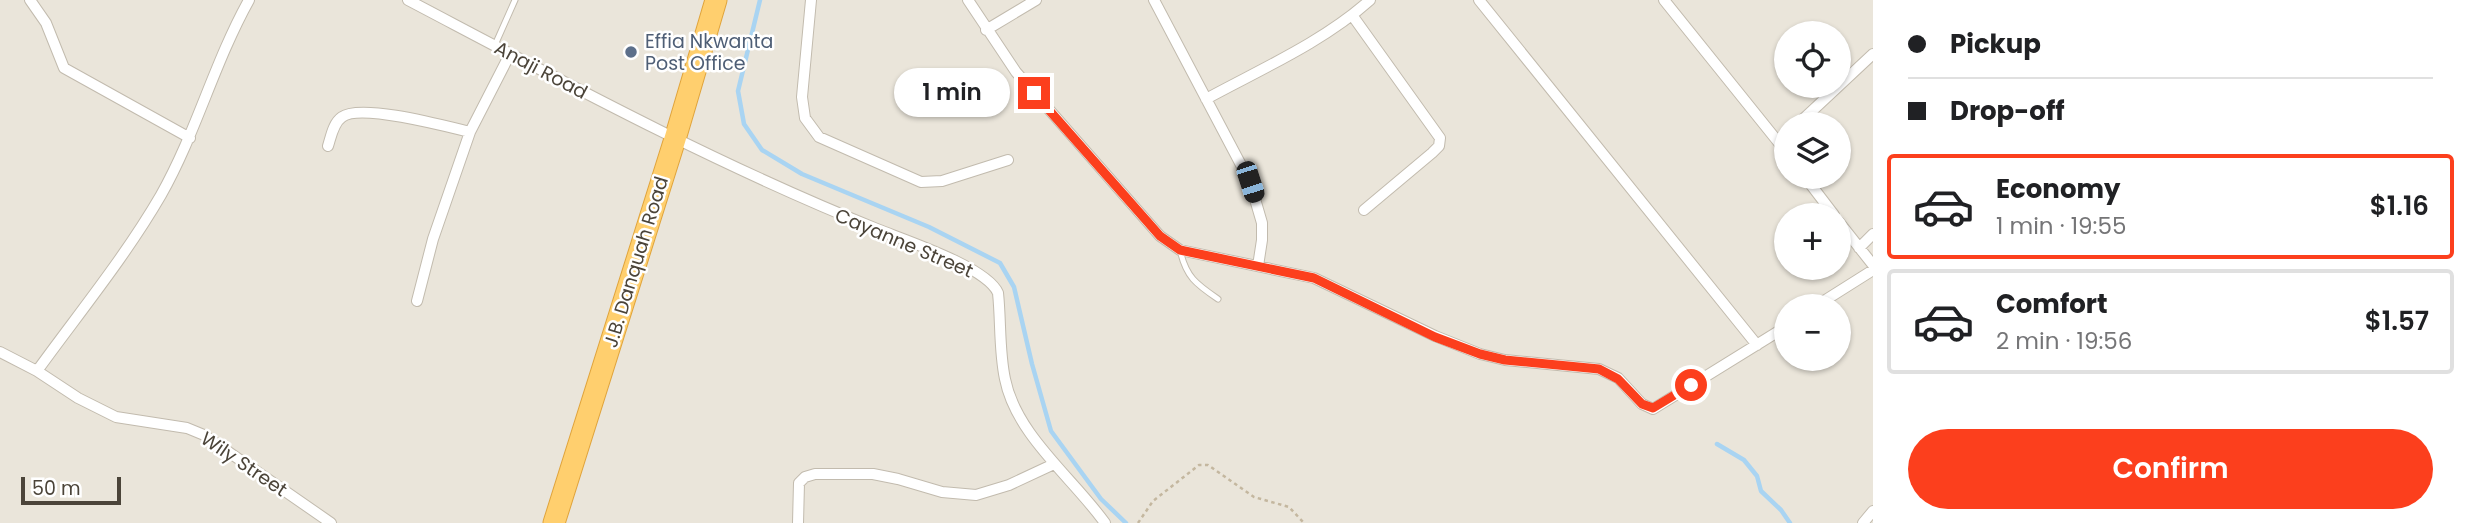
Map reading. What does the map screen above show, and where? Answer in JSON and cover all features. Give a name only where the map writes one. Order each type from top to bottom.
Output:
[{"type":"highway","name":"J.B. Danquah Road","points":[[554,523],[716,0]]},
{"type":"street","points":[[30,0],[46,23],[64,68],[190,138]]},
{"type":"street","points":[[37,371],[160,196],[190,138],[204,96],[248,0]]},
{"type":"street","name":"Anaji Road","points":[[408,0],[674,139]]},
{"type":"street","points":[[811,0],[802,97],[804,118],[819,136],[921,182],[942,181],[1008,160]]},
{"type":"street","points":[[968,0],[1016,72],[1160,236],[1180,250],[1314,278],[1435,337],[1480,354],[1505,360],[1599,369],[1618,379],[1642,404],[1653,408],[1774,334]]},
{"type":"street","points":[[986,30],[1036,0]]},
{"type":"street","points":[[1154,0],[1250,182],[1259,211],[1262,240],[1258,266]]},
{"type":"street","points":[[1206,99],[1316,39],[1370,0]]},
{"type":"street","points":[[1479,0],[1757,345]]},
{"type":"street","points":[[1664,0],[1774,128]]},
{"type":"street","points":[[1352,15],[1439,133],[1441,142],[1432,153],[1364,210]]},
{"type":"street","points":[[417,301],[433,239],[470,132],[510,54]]},
{"type":"street","points":[[1811,112],[1873,54]]},
{"type":"street","points":[[328,146],[338,120],[351,113],[407,118],[470,132]]},
{"type":"street","name":"Cayanne Street","points":[[674,139],[791,195],[948,258],[990,283],[998,293],[1005,380],[1010,395],[1023,422],[1054,464],[1105,523]]},
{"type":"street","points":[[1814,189],[1825,203]]},
{"type":"street","points":[[1859,248],[1873,234]]},
{"type":"street","points":[[1834,294],[1873,268],[1851,238]]},
{"type":"street","name":"Wily Street","points":[[0,352],[116,417],[175,426],[204,435],[331,523]]},
{"type":"street","points":[[797,523],[799,483],[809,475],[873,474],[942,492],[976,495],[1009,485],[1054,464]]},
{"type":"street","points":[[1863,523],[1873,511]]},
{"type":"lane","points":[[495,46],[515,0]]},
{"type":"lane","points":[[1180,250],[1184,267],[1190,277],[1218,299]]},
{"type":"path","points":[[1139,522],[1153,501],[1199,466],[1209,466],[1254,498],[1289,507],[1304,523]]},
{"type":"shaded area","points":[[0,0],[1873,0],[1873,523],[0,523]]},
{"type":"waterway","points":[[760,0],[738,91],[744,124],[762,150],[802,174],[929,227],[1000,263],[1014,287],[1051,431],[1101,499],[1126,523]]},
{"type":"waterway","points":[[1717,444],[1744,460],[1757,476],[1761,491],[1790,523]]},
{"type":"place","name":"Effia Nkwanta Post Office","points":[[631,52]]},
{"type":"route","points":[[1034,93],[1160,236],[1180,250],[1314,278],[1435,337],[1480,354],[1505,360],[1599,369],[1618,379],[1642,404],[1653,408],[1691,385]]}]
